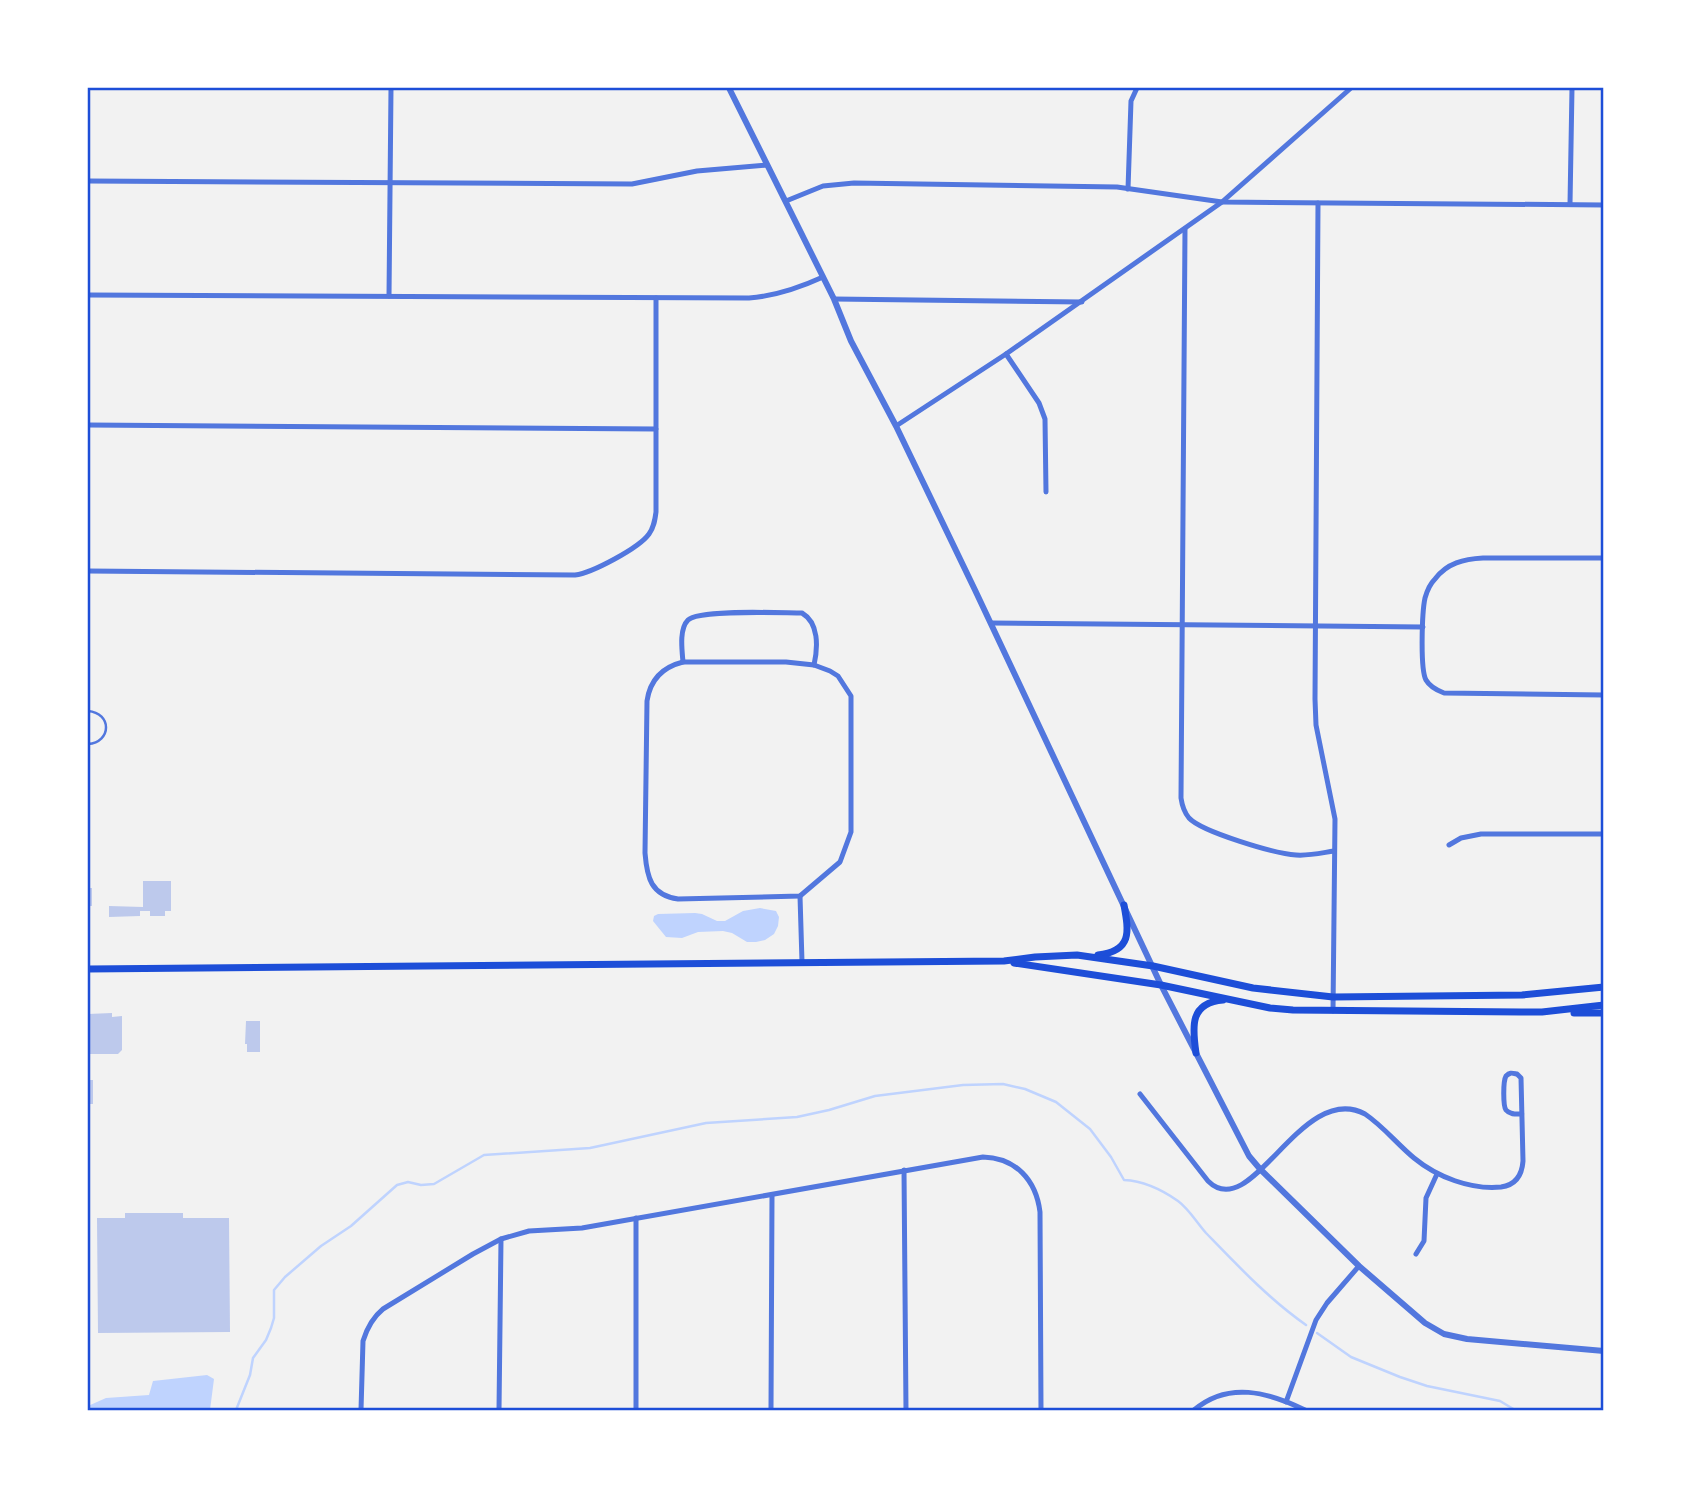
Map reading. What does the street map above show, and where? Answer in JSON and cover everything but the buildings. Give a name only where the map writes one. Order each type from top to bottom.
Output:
[{"type":"main road","points":[[1088,956],[1112,953],[1125,943],[1128,931],[1124,905]]},
{"type":"main road","points":[[88,969],[1004,961],[1077,955],[1153,966],[1252,988],[1333,997],[1521,995],[1604,987]]},
{"type":"main road","points":[[1004,961],[1161,985],[1270,1008],[1333,1012],[1604,1013]]},
{"type":"main road","points":[[1196,1052],[1193,1030],[1199,1011],[1209,1002],[1231,1000]]},
{"type":"main road","points":[[1542,1012],[1604,1005]]},
{"type":"street","points":[[389,296],[391,88]]},
{"type":"street","points":[[729,88],[991,623],[1161,985],[1250,1156],[1359,1266],[1425,1323],[1444,1334],[1467,1339],[1604,1351]]},
{"type":"street","points":[[1128,188],[1131,101],[1137,88]]},
{"type":"street","points":[[896,426],[1082,302],[1222,202],[1351,88]]},
{"type":"street","points":[[1570,204],[1572,88]]},
{"type":"street","points":[[88,181],[632,184],[697,171],[767,164]]},
{"type":"street","points":[[786,201],[823,186],[854,183],[1128,188],[1222,202],[1604,205]]},
{"type":"street","points":[[1318,203],[1316,725],[1334,812],[1333,1012]]},
{"type":"street","points":[[1185,229],[1183,808],[1188,817],[1206,830],[1280,853],[1307,855],[1334,851]]},
{"type":"street","points":[[88,295],[749,298],[766,297],[804,286],[823,277]]},
{"type":"street","points":[[88,571],[583,574],[638,545],[653,528],[656,512],[656,298]]},
{"type":"street","points":[[834,299],[1082,302]]},
{"type":"street","points":[[1006,354],[1039,403],[1045,419],[1046,492]]},
{"type":"street","points":[[88,425],[656,429]]},
{"type":"street","points":[[1604,558],[1466,559],[1443,570],[1429,586],[1423,627],[1424,674],[1437,690],[1454,693],[1604,695]]},
{"type":"street","points":[[683,662],[683,634],[690,617],[707,614],[802,613],[813,622],[816,643],[814,665]]},
{"type":"street","points":[[991,623],[1423,627]]},
{"type":"street","points":[[683,662],[786,662],[814,665],[838,676],[852,696],[851,832],[840,862],[800,896],[666,897],[656,890],[650,879],[645,853],[647,701],[655,679],[663,670],[683,662]]},
{"type":"street","points":[[1448,845],[1461,838],[1481,834],[1604,834]]},
{"type":"street","points":[[800,896],[802,962]]},
{"type":"street","points":[[1140,1094],[1212,1186],[1225,1191],[1241,1185],[1312,1119],[1328,1111],[1343,1108],[1366,1114],[1412,1157],[1437,1174],[1459,1182],[1504,1187],[1516,1181],[1523,1169],[1522,1114],[1521,1078],[1511,1073],[1506,1076],[1504,1106],[1512,1114],[1522,1114]]},
{"type":"street","points":[[361,1410],[361,1353],[366,1331],[376,1315],[500,1239],[529,1231],[582,1228],[772,1195],[972,1157],[992,1157],[1006,1161],[1021,1171],[1035,1192],[1040,1212],[1041,1410]]},
{"type":"street","points":[[904,1170],[906,1410]]},
{"type":"street","points":[[1416,1254],[1424,1241],[1426,1198],[1437,1174]]},
{"type":"street","points":[[771,1410],[772,1195]]},
{"type":"street","points":[[636,1218],[636,1410]]},
{"type":"street","points":[[499,1410],[500,1239]]},
{"type":"street","points":[[1286,1402],[1315,1320],[1359,1266]]},
{"type":"street","points":[[1195,1410],[1213,1397],[1233,1392],[1253,1393],[1305,1410]]},
{"type":"lane","points":[[88,711],[102,716],[106,731],[101,740],[88,744]]},
{"type":"water","points":[[760,908],[776,911],[779,917],[778,926],[774,934],[756,942],[747,942],[723,931],[698,932],[682,938],[666,937],[653,921],[658,914],[695,913],[725,921],[743,911]]},
{"type":"water","points":[[207,1375],[214,1379],[210,1410],[88,1410],[88,1406],[106,1398],[149,1395],[153,1381]]},
{"type":"waterway","points":[[236,1410],[250,1375],[253,1358],[271,1328],[274,1318],[274,1290],[321,1246],[351,1226],[397,1185],[408,1182],[434,1184],[484,1155],[590,1148],[706,1123],[797,1117],[875,1096],[963,1085],[1003,1084],[1025,1089],[1056,1102],[1090,1129],[1124,1180],[1152,1186],[1178,1201],[1254,1282],[1306,1325]]},
{"type":"waterway","points":[[1317,1333],[1351,1357],[1400,1377],[1427,1386],[1500,1401],[1515,1410]]}]
